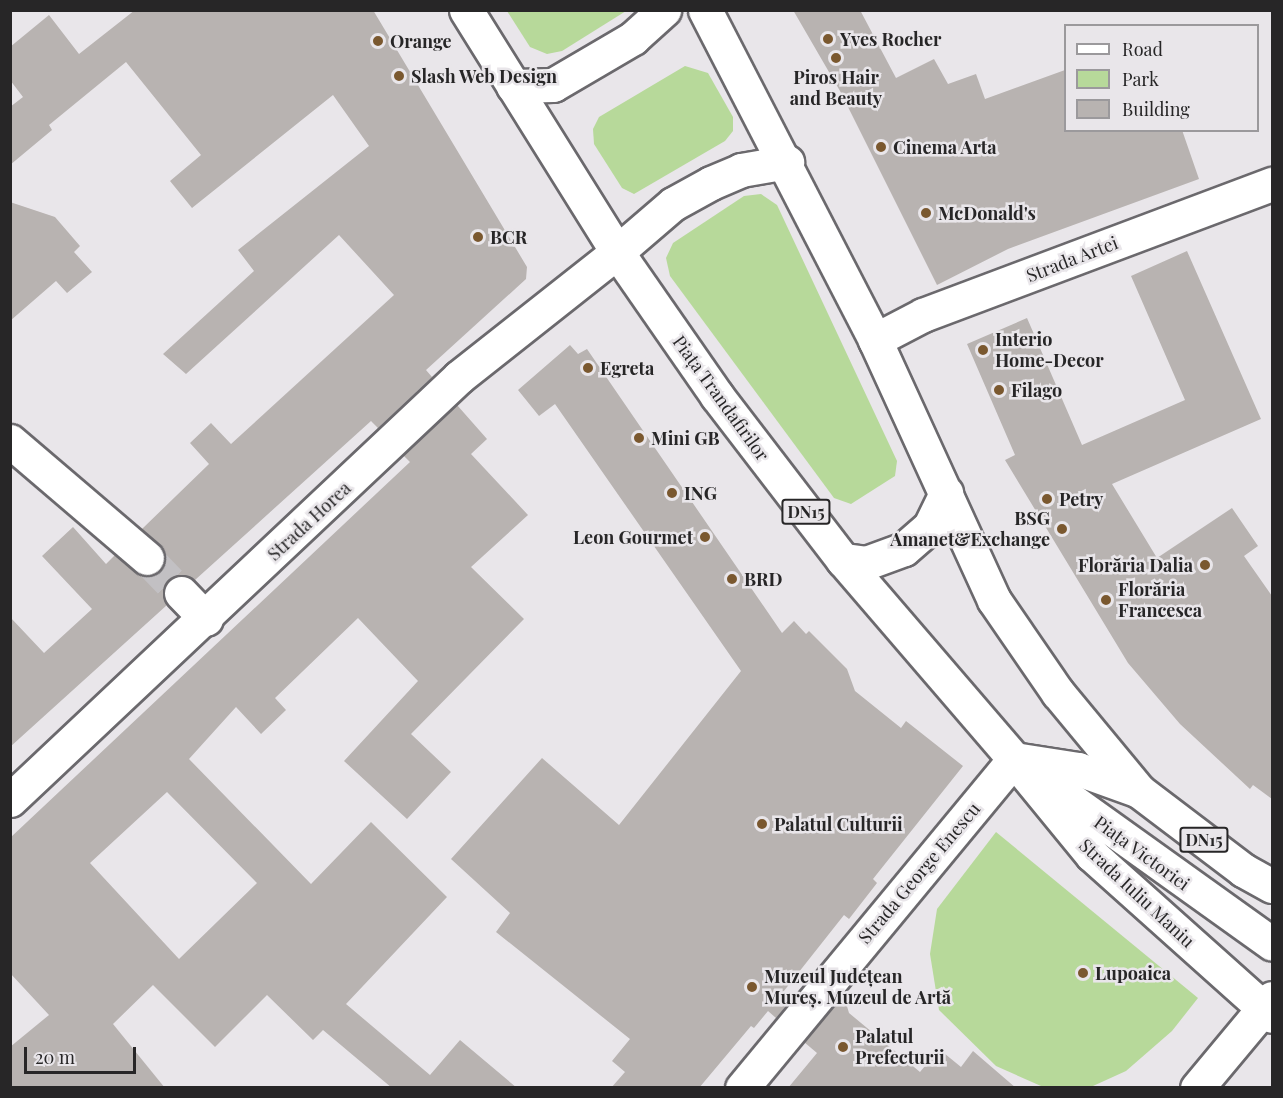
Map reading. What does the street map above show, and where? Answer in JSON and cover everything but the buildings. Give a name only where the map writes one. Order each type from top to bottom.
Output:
[{"type":"main road","name":"Piața Trandafirilor","points":[[466,10],[617,252],[717,396],[843,560],[1014,759]]},
{"type":"main road","points":[[513,86],[553,85],[633,38],[664,10]]},
{"type":"main road","name":"DN15","points":[[705,10],[787,162],[875,340],[994,600],[1058,693],[1139,791],[1243,870],[1272,886]]},
{"type":"main road","name":"Strada Horea","points":[[10,800],[206,619],[459,377],[617,252],[673,204],[741,170],[787,162]]},
{"type":"main road","name":"Strada Artei","points":[[875,340],[923,315],[1272,184]]},
{"type":"main road","points":[[10,441],[93,514],[141,552]]},
{"type":"main road","points":[[843,560],[866,563],[904,549],[930,526],[946,493]]},
{"type":"main road","points":[[181,593],[206,619]]},
{"type":"main road","points":[[1014,759],[1078,770],[1139,791]]},
{"type":"main road","name":"Piața Victoriei","points":[[1014,759],[1272,944]]},
{"type":"main road","name":"Strada Iuliu Maniu","points":[[1014,759],[1092,855],[1271,1009]]},
{"type":"main road","name":"Strada George Enescu","points":[[742,1088],[1014,759]]},
{"type":"main road","points":[[1197,1088],[1271,1009]]},
{"type":"green space","points":[[507,11],[626,11],[562,51],[547,54],[530,47]]},
{"type":"green space","points":[[685,66],[708,73],[733,117],[733,131],[725,141],[634,194],[622,188],[594,144],[593,129],[599,117]]},
{"type":"green space","points":[[761,194],[777,205],[897,461],[895,476],[851,504],[834,498],[670,276],[666,258],[673,243],[744,196]]},
{"type":"green space","points":[[996,832],[1198,998],[1172,1031],[1126,1071],[1093,1086],[1041,1086],[996,1066],[939,1010],[930,954],[937,909]]},
{"type":"tunnel","points":[[147,558],[181,593]]},
{"type":"place","name":"Yves Rocher","points":[[828,39]]},
{"type":"place","name":"Orange","points":[[378,41]]},
{"type":"place","name":"Piros Hair and Beauty","points":[[836,58]]},
{"type":"place","name":"Slash Web Design","points":[[399,76]]},
{"type":"place","name":"Cinema Arta","points":[[881,147]]},
{"type":"place","name":"McDonald's","points":[[926,213]]},
{"type":"place","name":"BCR","points":[[478,237]]},
{"type":"place","name":"Interio Home-Decor","points":[[983,350]]},
{"type":"place","name":"Egreta","points":[[588,368]]},
{"type":"place","name":"Filago","points":[[999,390]]},
{"type":"place","name":"Mini GB","points":[[639,438]]},
{"type":"place","name":"ING","points":[[672,493]]},
{"type":"place","name":"Petry","points":[[1047,499]]},
{"type":"place","name":"BSG Amanet&Exchange","points":[[1062,529]]},
{"type":"place","name":"Leon Gourmet","points":[[705,537]]},
{"type":"place","name":"Florăria Dalia","points":[[1205,565]]},
{"type":"place","name":"BRD","points":[[732,579]]},
{"type":"place","name":"Florăria Francesca","points":[[1106,600]]},
{"type":"place","name":"Palatul Culturii","points":[[762,824]]},
{"type":"place","name":"Lupoaica","points":[[1083,973]]},
{"type":"place","name":"Muzeul Județean Mureș. Muzeul de Artă","points":[[752,987]]},
{"type":"place","name":"Palatul Prefecturii","points":[[843,1047]]}]
